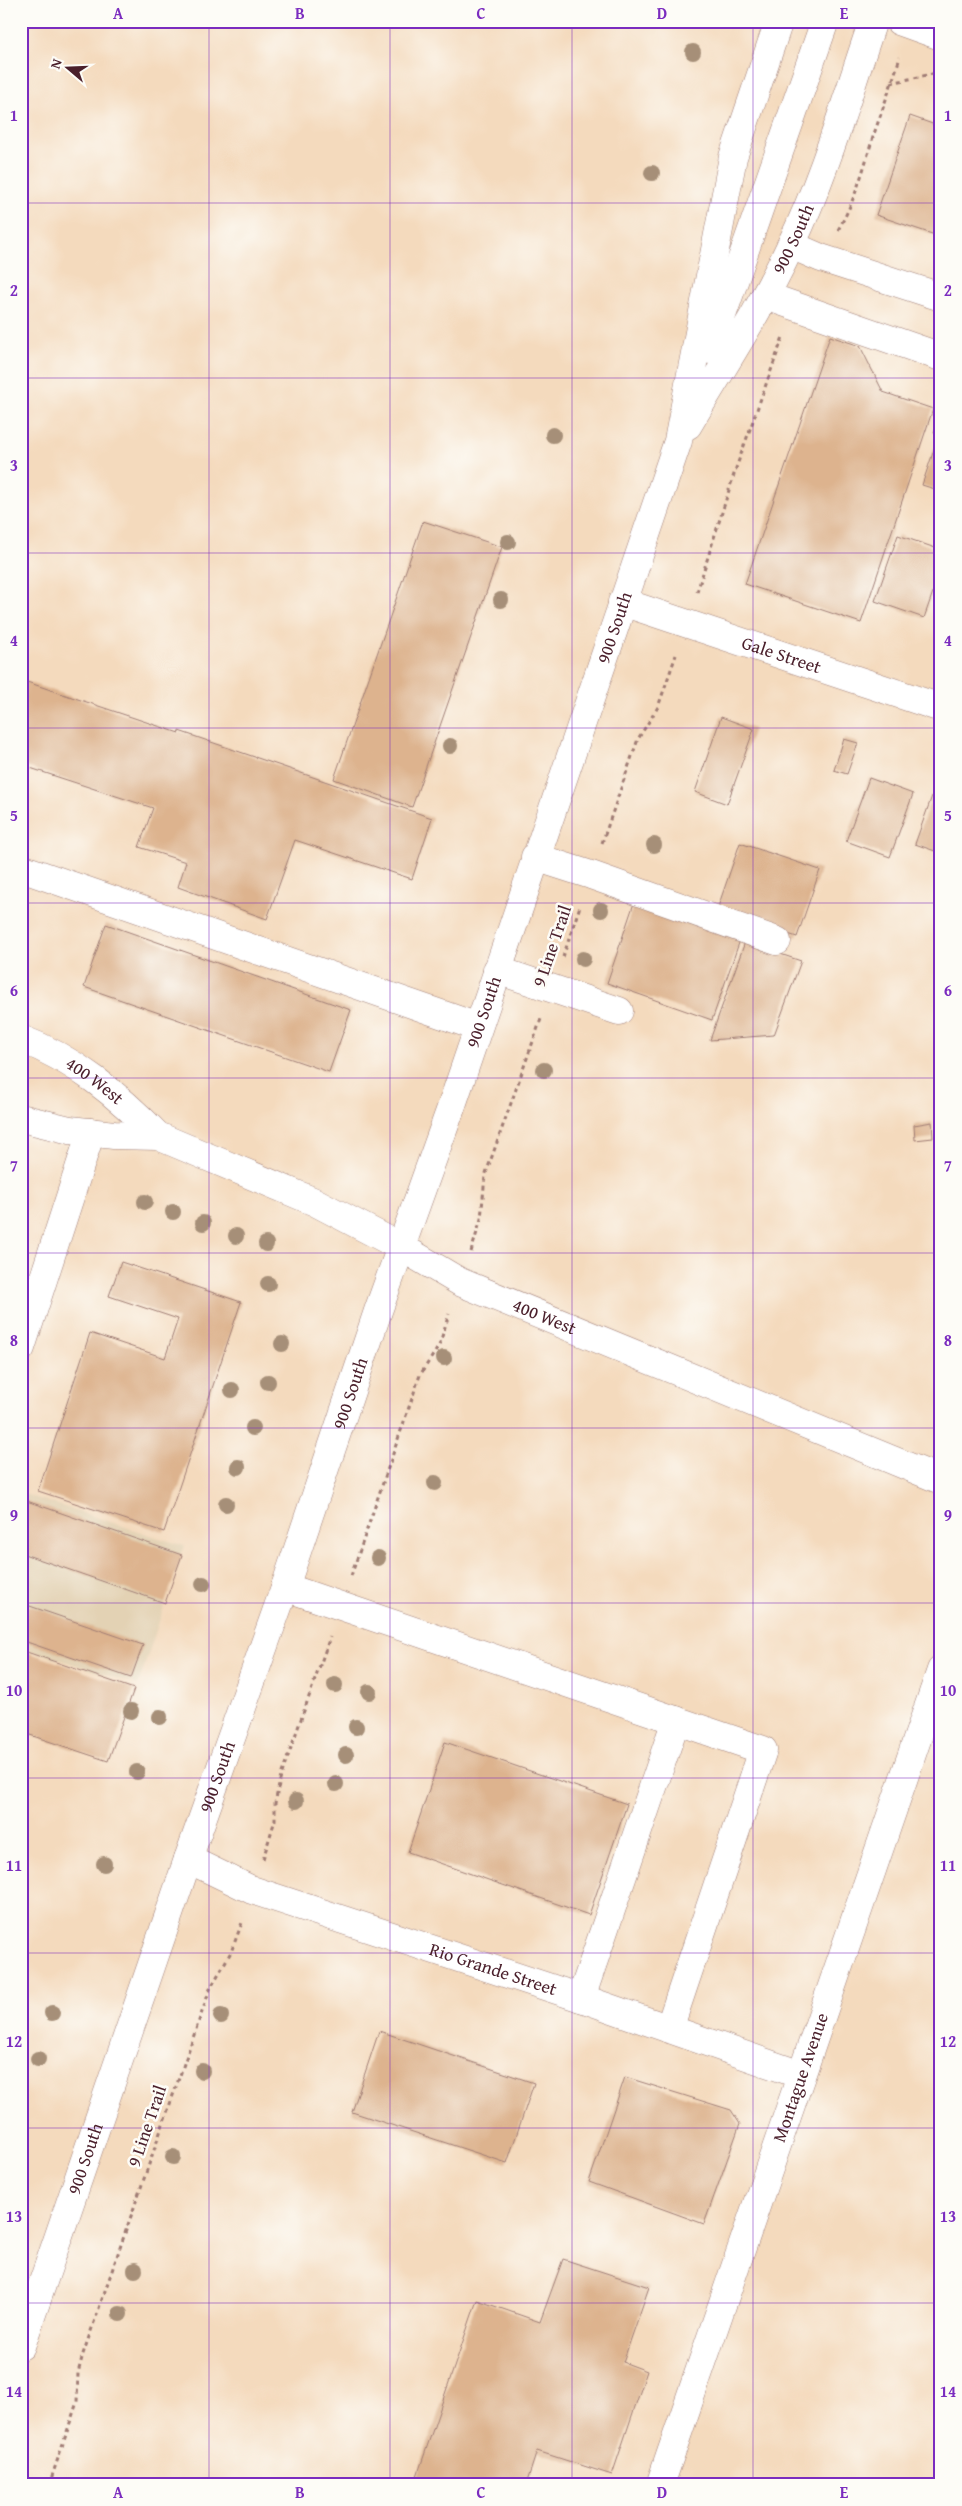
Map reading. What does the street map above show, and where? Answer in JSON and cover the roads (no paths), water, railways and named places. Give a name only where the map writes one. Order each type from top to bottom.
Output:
[{"type":"street","name":"900 South","points":[[21,2346],[188,1859],[285,1587],[678,441],[733,157],[780,21]]},
{"type":"street","points":[[678,441],[825,21]]},
{"type":"street","name":"900 South","points":[[678,441],[766,296],[791,245],[816,184],[873,21]]},
{"type":"street","points":[[898,21],[941,36]]},
{"type":"street","points":[[791,245],[821,258],[941,297]]},
{"type":"street","points":[[766,296],[941,357]]},
{"type":"street","name":"Gale Street","points":[[622,602],[941,708]]},
{"type":"street","points":[[535,857],[778,941]]},
{"type":"street","points":[[21,868],[478,1027]]},
{"type":"street","points":[[497,970],[619,1011]]},
{"type":"street","name":"400 West","points":[[21,1040],[65,1060],[99,1082],[130,1107],[158,1136]]},
{"type":"street","name":"400 West","points":[[21,1118],[91,1132],[114,1135],[158,1136],[315,1202],[401,1246],[460,1282],[941,1480]]},
{"type":"street","points":[[21,1348],[91,1132]]},
{"type":"street","points":[[285,1587],[763,1750],[669,2029]]},
{"type":"street","name":"Montague Avenue","points":[[660,2485],[941,1670]]},
{"type":"street","points":[[582,1998],[676,1720]]},
{"type":"street","name":"Rio Grande Street","points":[[188,1859],[252,1890],[582,1998],[801,2075]]}]
